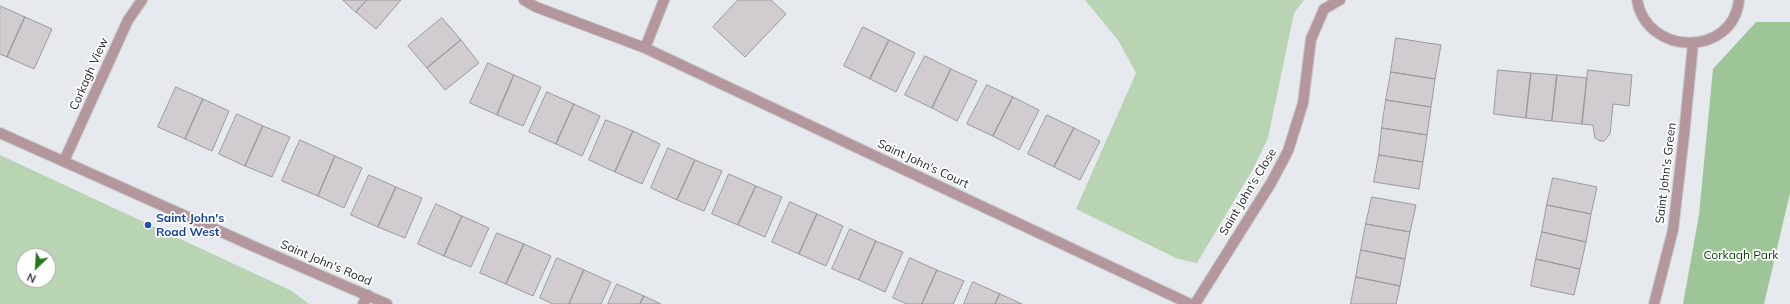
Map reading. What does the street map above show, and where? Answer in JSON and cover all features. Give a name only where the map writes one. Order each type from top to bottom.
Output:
[{"type":"street","name":"Corkagh View","points":[[64,161],[128,20],[142,0]]},
{"type":"street","name":"Saint John's Court","points":[[524,0],[536,7],[645,48],[1190,304]]},
{"type":"street","points":[[645,48],[664,0]]},
{"type":"street","name":"Saint John's Close","points":[[1195,304],[1271,183],[1288,150],[1302,103],[1311,39],[1324,9],[1340,0]]},
{"type":"street","points":[[1637,0],[1639,9],[1647,24],[1660,36],[1676,42],[1693,44],[1708,40],[1722,32],[1732,20],[1739,6],[1739,0]]},
{"type":"street","name":"Saint John's Green","points":[[1654,304],[1673,230],[1693,44]]},
{"type":"street","points":[[0,133],[64,161]]},
{"type":"street","name":"Saint John's Road","points":[[64,161],[255,247],[366,300],[387,304]]},
{"type":"green space","points":[[1085,0],[1304,0],[1294,13],[1268,138],[1253,169],[1197,263],[1178,259],[1076,209],[1136,73],[1118,40]]},
{"type":"green space","name":"Corkagh Park","points":[[1756,22],[1790,22],[1790,193],[1764,304],[1683,304],[1699,215],[1713,69]]},
{"type":"green space","points":[[0,155],[292,291],[309,304],[0,304]]},
{"type":"building","points":[[343,0],[367,0],[356,12]]},
{"type":"building","points":[[367,0],[401,0],[376,29],[356,12]]},
{"type":"building","points":[[738,0],[771,0],[786,14],[745,57],[713,27]]},
{"type":"building","points":[[0,6],[25,17],[7,57],[0,54]]},
{"type":"building","points":[[25,17],[52,29],[34,69],[7,57]]},
{"type":"building","points":[[442,18],[461,40],[427,68],[408,46]]},
{"type":"building","points":[[863,27],[889,40],[870,79],[844,66]]},
{"type":"building","points":[[1396,38],[1441,45],[1435,79],[1391,72]]},
{"type":"building","points":[[461,40],[479,63],[445,90],[427,68]]},
{"type":"building","points":[[889,40],[915,53],[896,92],[870,79]]},
{"type":"building","points":[[925,56],[951,69],[932,108],[905,95]]},
{"type":"building","points":[[488,63],[514,75],[497,115],[470,103]]},
{"type":"building","points":[[951,69],[977,81],[957,121],[932,108]]},
{"type":"building","points":[[1498,70],[1531,73],[1526,118],[1494,114]]},
{"type":"building","points":[[1588,70],[1632,75],[1629,106],[1613,104],[1610,134],[1604,141],[1600,141],[1595,138],[1593,125],[1582,124]]},
{"type":"building","points":[[1391,72],[1435,79],[1431,107],[1386,100]]},
{"type":"building","points":[[1531,73],[1557,75],[1552,121],[1526,118]]},
{"type":"building","points":[[514,75],[541,87],[523,126],[497,115]]},
{"type":"building","points":[[1557,75],[1587,78],[1582,124],[1552,121]]},
{"type":"building","points":[[987,85],[1013,97],[993,136],[967,124]]},
{"type":"building","points":[[176,87],[203,99],[185,139],[158,127]]},
{"type":"building","points":[[547,92],[574,104],[556,144],[529,132]]},
{"type":"building","points":[[1013,97],[1039,110],[1019,150],[993,136]]},
{"type":"building","points":[[203,99],[229,111],[212,151],[185,139]]},
{"type":"building","points":[[1386,100],[1431,107],[1427,135],[1382,128]]},
{"type":"building","points":[[574,104],[600,116],[582,156],[556,144]]},
{"type":"building","points":[[237,114],[263,126],[245,166],[219,154]]},
{"type":"building","points":[[1047,115],[1074,128],[1054,167],[1028,154]]},
{"type":"building","points":[[606,120],[633,131],[615,172],[589,160]]},
{"type":"building","points":[[263,126],[290,137],[272,177],[245,166]]},
{"type":"building","points":[[1074,128],[1100,141],[1080,180],[1054,167]]},
{"type":"building","points":[[1382,128],[1427,135],[1423,162],[1379,155]]},
{"type":"building","points":[[633,131],[660,144],[642,184],[615,172]]},
{"type":"building","points":[[300,140],[335,156],[318,196],[282,181]]},
{"type":"building","points":[[668,148],[695,160],[677,200],[651,188]]},
{"type":"building","points":[[1379,155],[1423,162],[1419,189],[1374,182]]},
{"type":"building","points":[[335,156],[362,168],[344,208],[318,196]]},
{"type":"building","points":[[695,160],[722,171],[704,211],[677,200]]},
{"type":"building","points":[[729,174],[756,186],[738,225],[712,214]]},
{"type":"building","points":[[369,175],[396,187],[378,227],[351,215]]},
{"type":"building","points":[[1553,178],[1597,187],[1591,214],[1547,205]]},
{"type":"building","points":[[756,186],[782,197],[765,237],[738,225]]},
{"type":"building","points":[[396,187],[422,198],[405,238],[378,227]]},
{"type":"building","points":[[1372,197],[1416,205],[1410,232],[1366,224]]},
{"type":"building","points":[[790,202],[817,214],[799,254],[772,242]]},
{"type":"building","points":[[436,204],[462,216],[444,256],[418,244]]},
{"type":"building","points":[[1547,205],[1591,214],[1586,242],[1542,232]]},
{"type":"building","points":[[817,214],[843,226],[826,266],[799,254]]},
{"type":"building","points":[[462,216],[489,228],[471,267],[444,256]]},
{"type":"building","points":[[1366,224],[1410,232],[1405,259],[1361,250]]},
{"type":"building","points":[[850,229],[876,241],[859,280],[832,269]]},
{"type":"building","points":[[1542,232],[1586,242],[1580,269],[1536,259]]},
{"type":"building","points":[[497,233],[524,244],[506,284],[480,273]]},
{"type":"building","points":[[876,241],[903,252],[885,292],[859,280]]},
{"type":"building","points":[[524,244],[551,256],[533,296],[506,284]]},
{"type":"building","points":[[1361,250],[1405,259],[1400,286],[1356,277]]},
{"type":"building","points":[[557,258],[584,270],[569,304],[553,304],[540,298]]},
{"type":"building","points":[[910,258],[937,270],[922,304],[907,304],[893,298]]},
{"type":"building","points":[[1536,259],[1580,269],[1574,295],[1531,286]]},
{"type":"building","points":[[584,270],[611,282],[601,304],[569,304]]},
{"type":"building","points":[[937,270],[964,281],[953,304],[922,304]]},
{"type":"building","points":[[1356,277],[1400,286],[1396,304],[1351,304]]},
{"type":"building","points":[[973,282],[1000,294],[995,304],[964,304]]},
{"type":"building","points":[[617,284],[644,296],[640,304],[608,304]]},
{"type":"building","points":[[1000,294],[1022,304],[995,304]]},
{"type":"building","points":[[644,296],[661,304],[640,304]]},
{"type":"place","name":"Saint John's Road West","points":[[148,225]]}]
